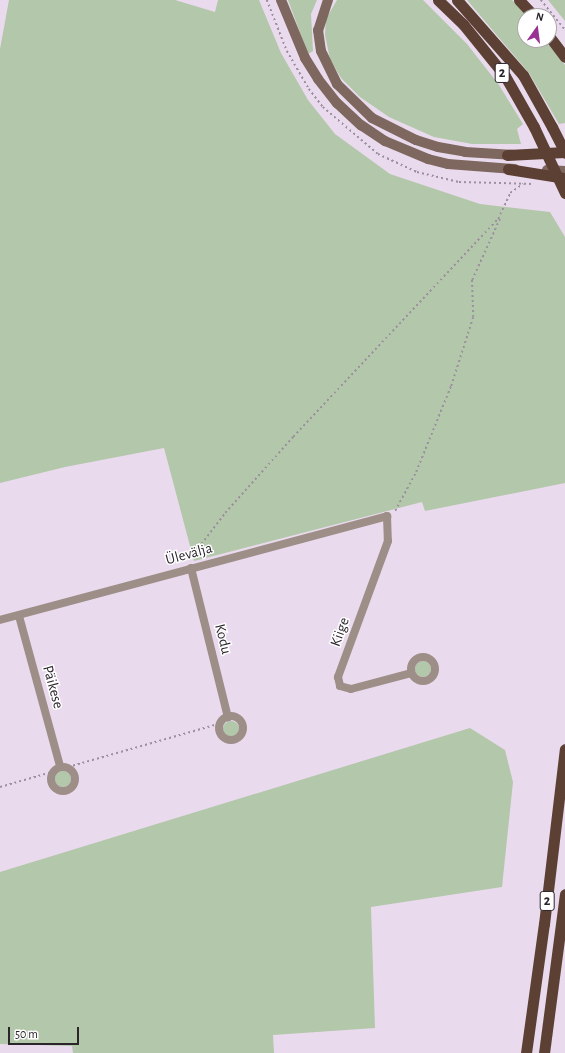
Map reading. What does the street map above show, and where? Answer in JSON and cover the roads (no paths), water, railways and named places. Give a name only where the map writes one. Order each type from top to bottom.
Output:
[{"type":"highway","name":"2","points":[[438,0],[463,24],[505,76],[534,127],[565,193]]},
{"type":"highway","name":"2","points":[[457,0],[523,75],[565,152]]},
{"type":"highway","points":[[519,0],[526,8]]},
{"type":"highway","points":[[557,46],[565,57]]},
{"type":"highway","points":[[507,155],[565,152]]},
{"type":"highway","points":[[508,169],[565,178]]},
{"type":"highway","name":"2","points":[[526,1053],[544,924],[565,749]]},
{"type":"highway","name":"2","points":[[544,1053],[565,894]]},
{"type":"main road","points":[[281,0],[305,58],[318,79],[337,103],[361,125],[385,141],[428,159],[448,164],[508,169],[565,171]]},
{"type":"main road","points":[[328,0],[318,30],[321,51],[337,84],[372,118],[416,140],[465,152],[565,158]]},
{"type":"main road","points":[[432,0],[463,24]]},
{"type":"street","name":"Ülevälja","points":[[0,620],[387,516]]},
{"type":"street","name":"Kiige","points":[[387,516],[388,541],[338,677],[340,686],[351,689],[411,673]]},
{"type":"street","name":"Kodu","points":[[189,569],[228,717]]},
{"type":"street","name":"Päikese","points":[[19,616],[64,767],[74,774],[75,782],[66,791],[58,790],[51,784],[52,772],[64,767]]},
{"type":"street","points":[[228,717],[236,717],[241,722],[243,730],[240,737],[233,740],[225,739],[220,733],[220,723],[228,717]]}]
